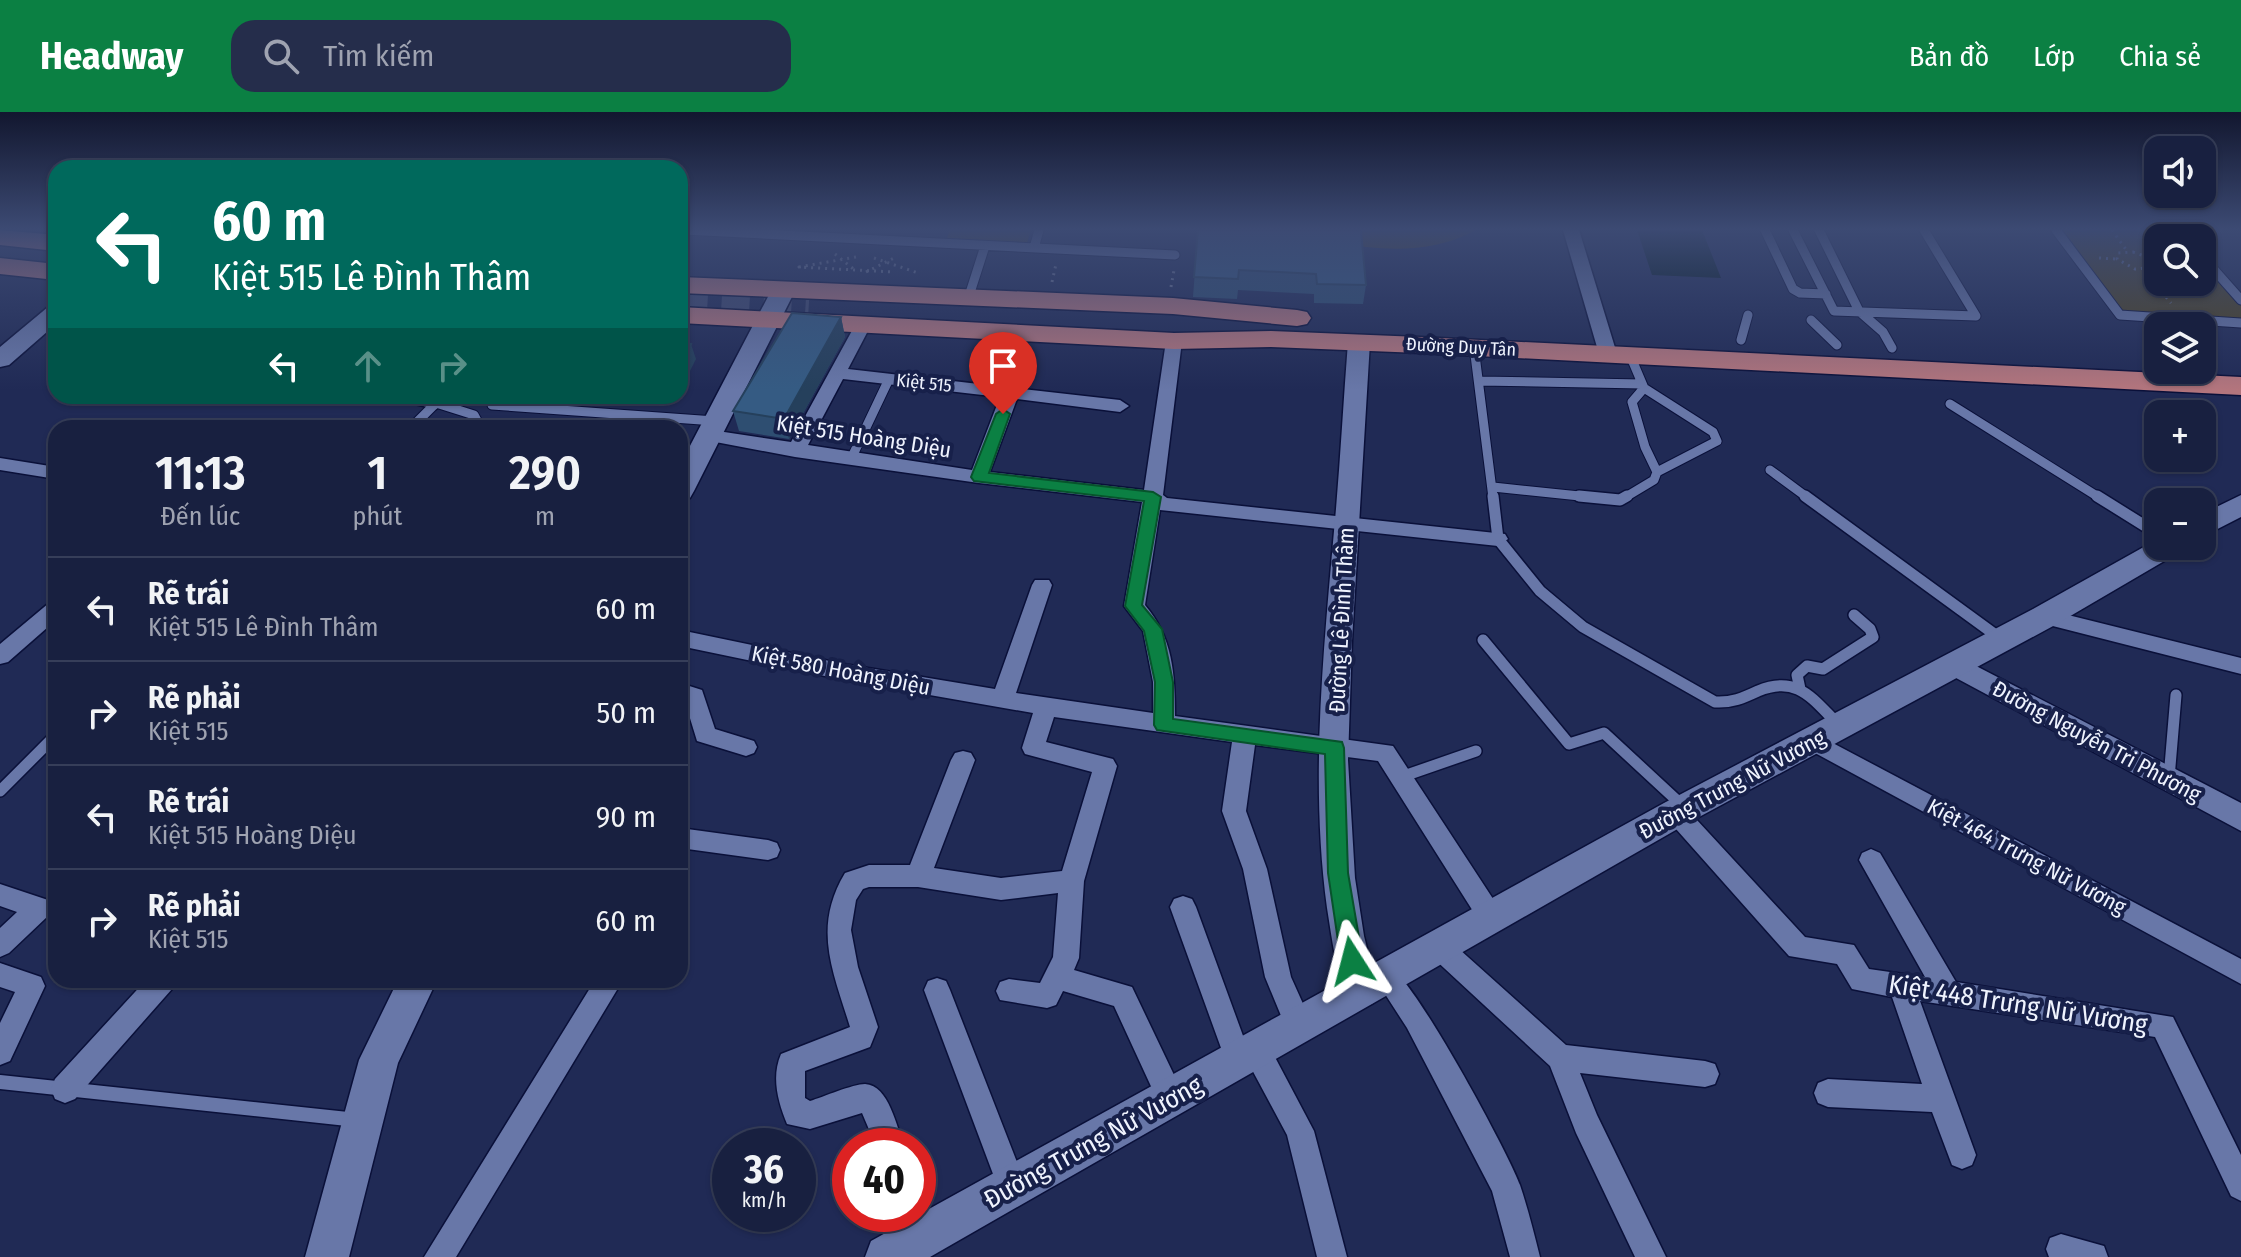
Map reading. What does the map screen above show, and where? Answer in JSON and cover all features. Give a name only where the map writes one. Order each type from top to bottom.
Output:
[{"type":"main road","name":"Đường Duy Tân","points":[[688,285],[1173,306],[1272,328],[1359,342],[1474,347],[1613,347],[1744,328],[1837,345],[2144,360]]},
{"type":"main road","points":[[688,459],[714,429],[784,289]]},
{"type":"main road","points":[[807,308],[1176,330],[1272,328]]},
{"type":"main road","name":"Đường Duy Tân","points":[[688,316],[1174,341],[1272,328],[2241,386]]},
{"type":"main road","points":[[0,360],[48,319]]},
{"type":"main road","points":[[2216,364],[2241,365]]},
{"type":"main road","points":[[2216,519],[2241,504]]},
{"type":"main road","name":"Đường Trưng Nữ Vương","points":[[936,1219],[1012,1188],[1680,810],[2044,617],[2144,560]]},
{"type":"main road","points":[[327,1257],[379,1060],[408,988]]},
{"type":"main road","name":"Đường Trưng Nữ Vương","points":[[887,1257],[913,1232]]},
{"type":"street","points":[[1590,283],[1613,347]]},
{"type":"street","points":[[795,451],[862,327]]},
{"type":"street","points":[[1164,725],[1164,682],[1153,629],[1134,606],[1153,497],[1174,341]]},
{"type":"street","name":"Đường Lê Đình Thâm","points":[[1359,342],[1338,635],[1335,748],[1338,873],[1352,961],[1374,985]]},
{"type":"street","name":"Kiệt 515","points":[[837,373],[1120,406]]},
{"type":"street","points":[[979,477],[1010,393]]},
{"type":"street","name":"Kiệt 515 Hoàng Diệu","points":[[714,429],[795,451],[1153,497],[1162,504],[1498,539]]},
{"type":"street","points":[[0,464],[48,472]]},
{"type":"street","points":[[1003,698],[1042,585]]},
{"type":"street","points":[[0,656],[48,615]]},
{"type":"street","points":[[2044,617],[2241,666]]},
{"type":"street","name":"Kiệt 580 Hoàng Diệu","points":[[688,640],[844,672],[1046,706],[1164,725],[1385,753],[1401,777]]},
{"type":"street","name":"Đường Nguyễn Tri Phương","points":[[1953,664],[2241,818]]},
{"type":"street","points":[[688,694],[694,696],[705,735],[746,747]]},
{"type":"street","points":[[1009,991],[1047,996],[1066,958],[1072,881],[1105,766],[1033,748],[1046,706]]},
{"type":"street","name":"Kiệt 464 Trưng Nữ Vương","points":[[1826,733],[2241,972]]},
{"type":"street","points":[[1245,734],[1234,811],[1255,869],[1278,977],[1299,1026]]},
{"type":"street","points":[[918,876],[963,760]]},
{"type":"street","points":[[1401,777],[1492,919]]},
{"type":"street","name":"Kiệt 448 Trưng Nữ Vương","points":[[1680,810],[1798,948],[1845,953],[1861,980],[2163,1026],[2241,1186]]},
{"type":"street","points":[[688,843],[768,850]]},
{"type":"street","points":[[1871,860],[1948,993]]},
{"type":"street","points":[[883,1128],[874,1105],[865,1098],[810,1115],[797,1114],[791,1098],[791,1063],[860,1038],[864,1027],[845,967],[838,930],[844,898],[854,881],[869,876],[918,876],[1001,889],[1072,881]]},
{"type":"street","points":[[0,895],[39,908],[0,945]]},
{"type":"street","points":[[1183,907],[1248,1056],[1300,1131],[1332,1257]]},
{"type":"street","points":[[1440,948],[1560,1057],[1586,1123],[1651,1257]]},
{"type":"street","points":[[0,975],[32,986],[0,1052]]},
{"type":"street","points":[[1057,977],[1123,996],[1171,1098]]},
{"type":"street","points":[[1374,985],[1417,1019],[1506,1187],[1525,1257]]},
{"type":"street","points":[[1901,986],[1962,1155]]},
{"type":"street","points":[[65,1089],[156,988]]},
{"type":"street","points":[[439,1257],[605,988]]},
{"type":"street","points":[[937,990],[1012,1188]]},
{"type":"street","points":[[1560,1057],[1705,1074]]},
{"type":"street","points":[[1828,1093],[1942,1099]]},
{"type":"street","points":[[2061,1249],[2093,1257]]},
{"type":"lane","points":[[969,296],[973,283]]},
{"type":"lane","points":[[1790,283],[1800,293],[1826,294]]},
{"type":"lane","points":[[1821,283],[1834,311],[1976,316],[1956,283]]},
{"type":"lane","points":[[1845,283],[1859,311],[1883,332],[1892,348]]},
{"type":"lane","points":[[2096,283],[2120,315],[2144,317]]},
{"type":"lane","points":[[2226,283],[2241,300]]},
{"type":"lane","points":[[1811,320],[1837,345]]},
{"type":"lane","points":[[2216,322],[2241,323]]},
{"type":"lane","points":[[1474,347],[1498,539],[1540,591],[1583,627],[1715,702],[1732,703],[1774,684],[1800,689]]},
{"type":"lane","points":[[1493,487],[1620,500],[1654,480],[1657,472],[1717,441],[1716,436],[1643,386],[1613,347]]},
{"type":"lane","points":[[851,459],[889,379]]},
{"type":"lane","points":[[1479,381],[1643,386]]},
{"type":"lane","points":[[1643,386],[1632,402],[1645,447],[1657,472]]},
{"type":"lane","points":[[419,420],[435,404]]},
{"type":"lane","points":[[439,404],[474,415],[477,420]]},
{"type":"lane","points":[[493,404],[631,420]]},
{"type":"lane","points":[[1950,404],[2144,525]]},
{"type":"lane","points":[[688,426],[714,429]]},
{"type":"lane","points":[[1770,470],[2001,640]]},
{"type":"lane","points":[[1826,733],[1800,689],[1797,675],[1807,666],[1823,669],[1873,637],[1870,629],[1854,615]]},
{"type":"lane","points":[[1483,640],[1569,744],[1604,733],[1680,810]]},
{"type":"lane","points":[[2169,779],[2176,695]]},
{"type":"lane","points":[[0,791],[48,743]]},
{"type":"lane","points":[[1401,777],[1476,751]]},
{"type":"lane","points":[[0,1082],[364,1121]]},
{"type":"path","points":[[2165,296],[2178,312]]},
{"type":"shaded area","points":[[2096,283],[2144,283],[2144,296],[2216,296],[2216,283],[2226,283],[2241,300],[2241,323],[2216,321],[2216,312],[2144,312],[2144,317],[2120,315]]},
{"type":"building","points":[[1366,283],[1366,285],[1317,284]]},
{"type":"building","points":[[792,313],[841,317],[784,419],[733,411]]},
{"type":"tunnel","points":[[688,294],[809,302]]},
{"type":"route","points":[[1003,414],[979,477],[1153,497],[1134,606],[1153,629],[1164,682],[1164,725],[1335,748],[1338,873],[1352,961]]}]
